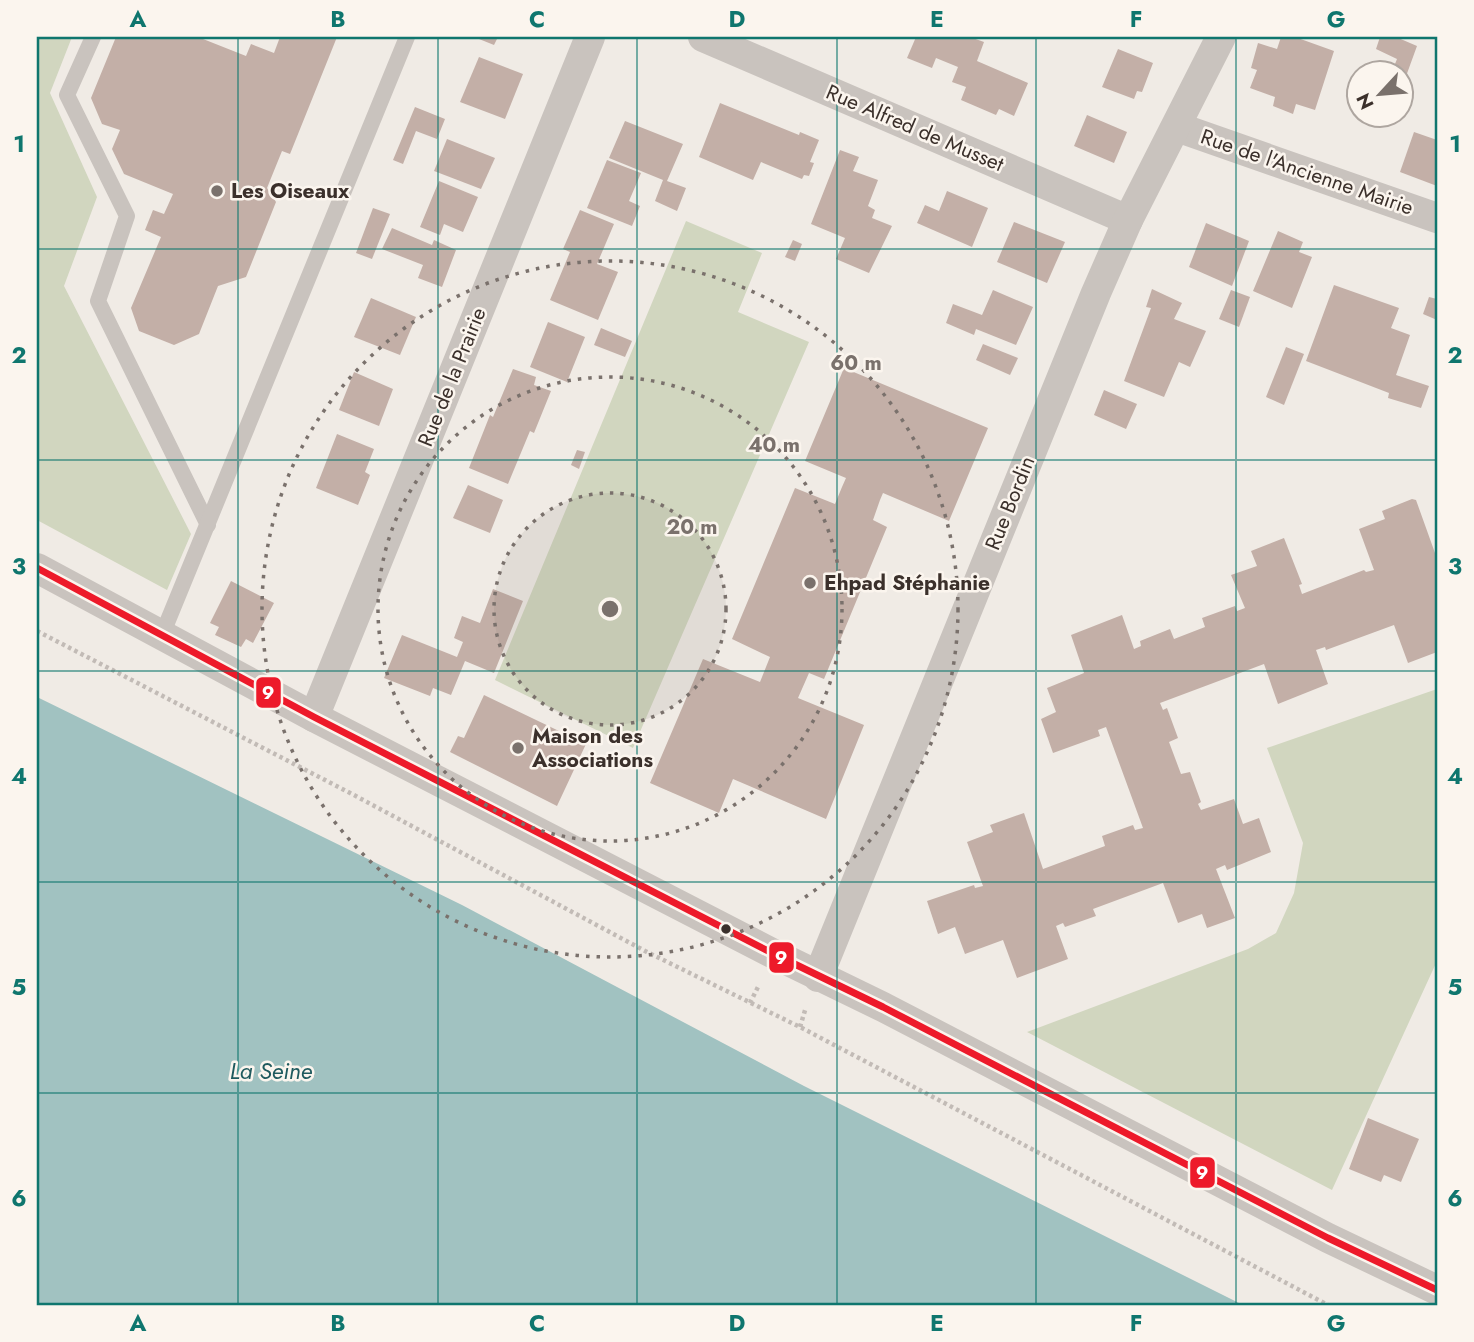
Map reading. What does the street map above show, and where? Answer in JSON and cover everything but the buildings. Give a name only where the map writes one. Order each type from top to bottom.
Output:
[{"type":"street","name":"Rue de la Prairie","points":[[314,717],[590,37]]},
{"type":"street","name":"Rue Alfred de Musset","points":[[703,37],[1128,220]]},
{"type":"street","name":"Rue Bordin","points":[[818,977],[1096,293],[1128,220],[1221,37]]},
{"type":"street","name":"Rue de l'Ancienne Mairie","points":[[1177,127],[1437,218]]},
{"type":"street","points":[[37,568],[314,717],[818,977],[883,1007],[1328,1238],[1437,1290]]},
{"type":"lane","points":[[93,37],[67,95],[127,216],[98,301],[208,525]]},
{"type":"lane","points":[[162,635],[407,37]]},
{"type":"path","points":[[37,631],[352,794],[647,952],[800,1027],[1328,1305]]},
{"type":"path","points":[[750,1003],[761,981]]},
{"type":"green space","points":[[37,37],[72,37],[50,93],[97,197],[64,286],[191,534],[167,590],[37,520]]},
{"type":"green space","points":[[686,221],[762,253],[738,312],[809,342],[633,748],[495,680]]},
{"type":"green space","points":[[1437,689],[1437,961],[1332,1190],[1027,1032],[1248,949],[1276,933],[1294,893],[1303,843],[1267,748]]},
{"type":"water","name":"La Seine","points":[[37,697],[462,905],[804,1086],[1243,1305],[37,1305]]},
{"type":"transit line","name":"9","points":[[37,568],[314,717],[1328,1238],[1437,1290]]},
{"type":"place","name":"Les Oiseaux","points":[[217,191]]},
{"type":"place","name":"Ehpad Stéphanie","points":[[810,583]]},
{"type":"place","name":"Maison des Associations","points":[[518,748]]}]
